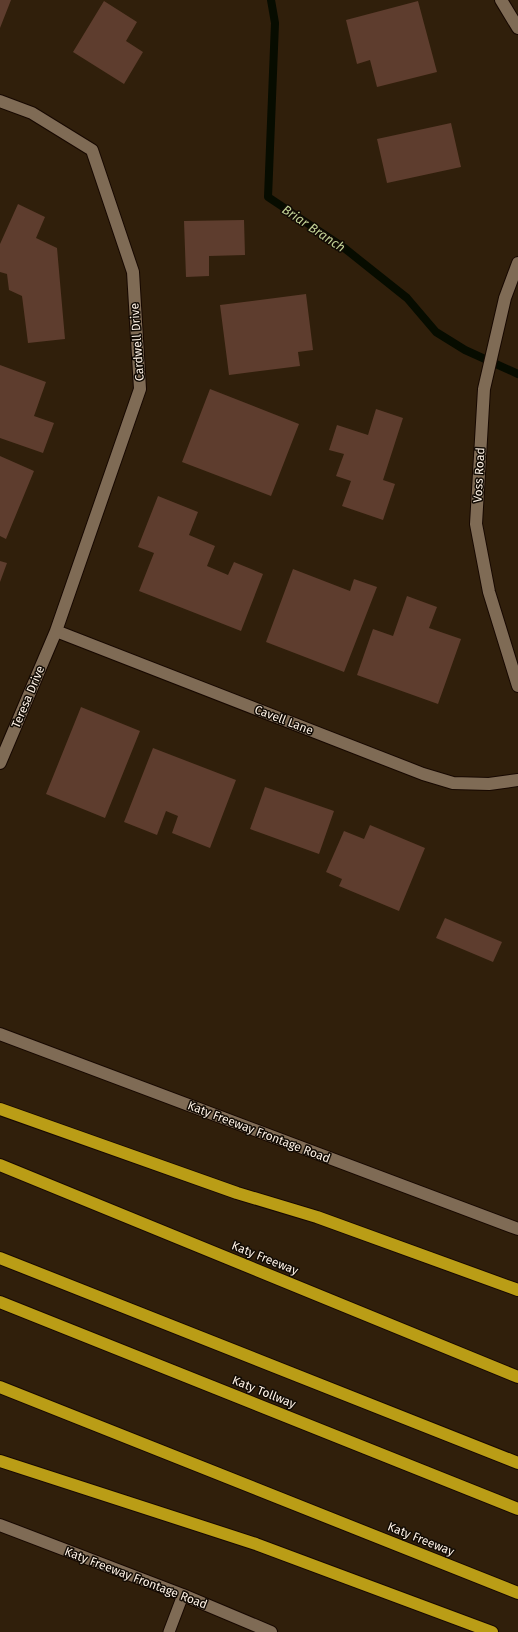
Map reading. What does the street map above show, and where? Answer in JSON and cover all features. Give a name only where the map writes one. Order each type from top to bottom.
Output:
[{"type":"highway","points":[[0,1109],[237,1193],[317,1217],[518,1290]]},
{"type":"highway","name":"Katy Freeway","points":[[0,1166],[518,1377]]},
{"type":"highway","points":[[0,1258],[518,1463]]},
{"type":"highway","name":"Katy Tollway","points":[[0,1302],[518,1509]]},
{"type":"highway","name":"Katy Freeway","points":[[0,1387],[518,1593]]},
{"type":"highway","points":[[0,1460],[256,1544],[492,1632]]},
{"type":"street","points":[[501,0],[518,28]]},
{"type":"street","name":"Cardwell Drive","points":[[0,101],[32,113],[92,150],[133,272],[140,390],[56,631]]},
{"type":"street","name":"Voss Road","points":[[518,264],[505,298],[484,389],[476,524],[489,592],[518,686]]},
{"type":"street","name":"Teresa Drive","points":[[0,763],[56,631]]},
{"type":"street","name":"Cavell Lane","points":[[56,631],[423,774],[453,783],[489,784],[518,780]]},
{"type":"street","name":"Katy Freeway Frontage Road","points":[[0,1034],[518,1229]]},
{"type":"street","points":[[501,1222],[518,1223]]},
{"type":"street","name":"Katy Freeway Frontage Road","points":[[0,1525],[183,1595],[271,1632]]},
{"type":"lane","points":[[169,1632],[183,1595]]},
{"type":"building","points":[[0,0],[11,0],[0,28]]},
{"type":"building","points":[[104,1],[137,22],[126,41],[143,52],[124,84],[73,52]]},
{"type":"building","points":[[418,1],[437,72],[377,87],[370,60],[357,64],[346,20]]},
{"type":"building","points":[[451,123],[461,167],[387,183],[377,139]]},
{"type":"building","points":[[18,204],[45,217],[36,238],[57,248],[65,339],[28,343],[22,296],[9,290],[7,274],[0,272],[0,244]]},
{"type":"building","points":[[244,220],[245,255],[209,256],[209,276],[186,277],[184,221]]},
{"type":"building","points":[[306,294],[313,350],[298,352],[300,366],[229,375],[220,305]]},
{"type":"building","points":[[0,365],[46,382],[34,416],[54,423],[43,453],[0,438]]},
{"type":"building","points":[[210,389],[299,424],[271,496],[182,462]]},
{"type":"building","points":[[376,409],[403,418],[383,480],[395,484],[383,520],[342,506],[351,481],[336,476],[344,454],[329,450],[337,425],[368,435]]},
{"type":"building","points":[[0,456],[34,471],[6,539],[0,536]]},
{"type":"building","points":[[158,496],[198,512],[189,535],[215,546],[207,566],[228,575],[234,562],[263,574],[241,631],[139,591],[154,553],[138,547]]},
{"type":"building","points":[[0,561],[7,563],[0,582]]},
{"type":"building","points":[[293,569],[350,591],[354,579],[377,587],[344,672],[266,642]]},
{"type":"building","points":[[407,596],[437,607],[429,628],[461,639],[438,704],[357,675],[373,629],[393,636]]},
{"type":"building","points":[[81,707],[140,731],[105,818],[46,794]]},
{"type":"building","points":[[153,748],[236,780],[210,848],[172,833],[178,816],[166,811],[157,835],[124,822]]},
{"type":"building","points":[[265,787],[334,811],[319,854],[250,829]]},
{"type":"building","points":[[370,825],[425,848],[399,911],[339,886],[342,879],[326,872],[344,831],[364,839]]},
{"type":"building","points":[[445,918],[502,942],[493,962],[436,938]]},
{"type":"waterway","name":"Briar Branch","points":[[271,0],[275,23],[268,197],[343,247],[407,298],[436,332],[465,350],[518,374]]}]
